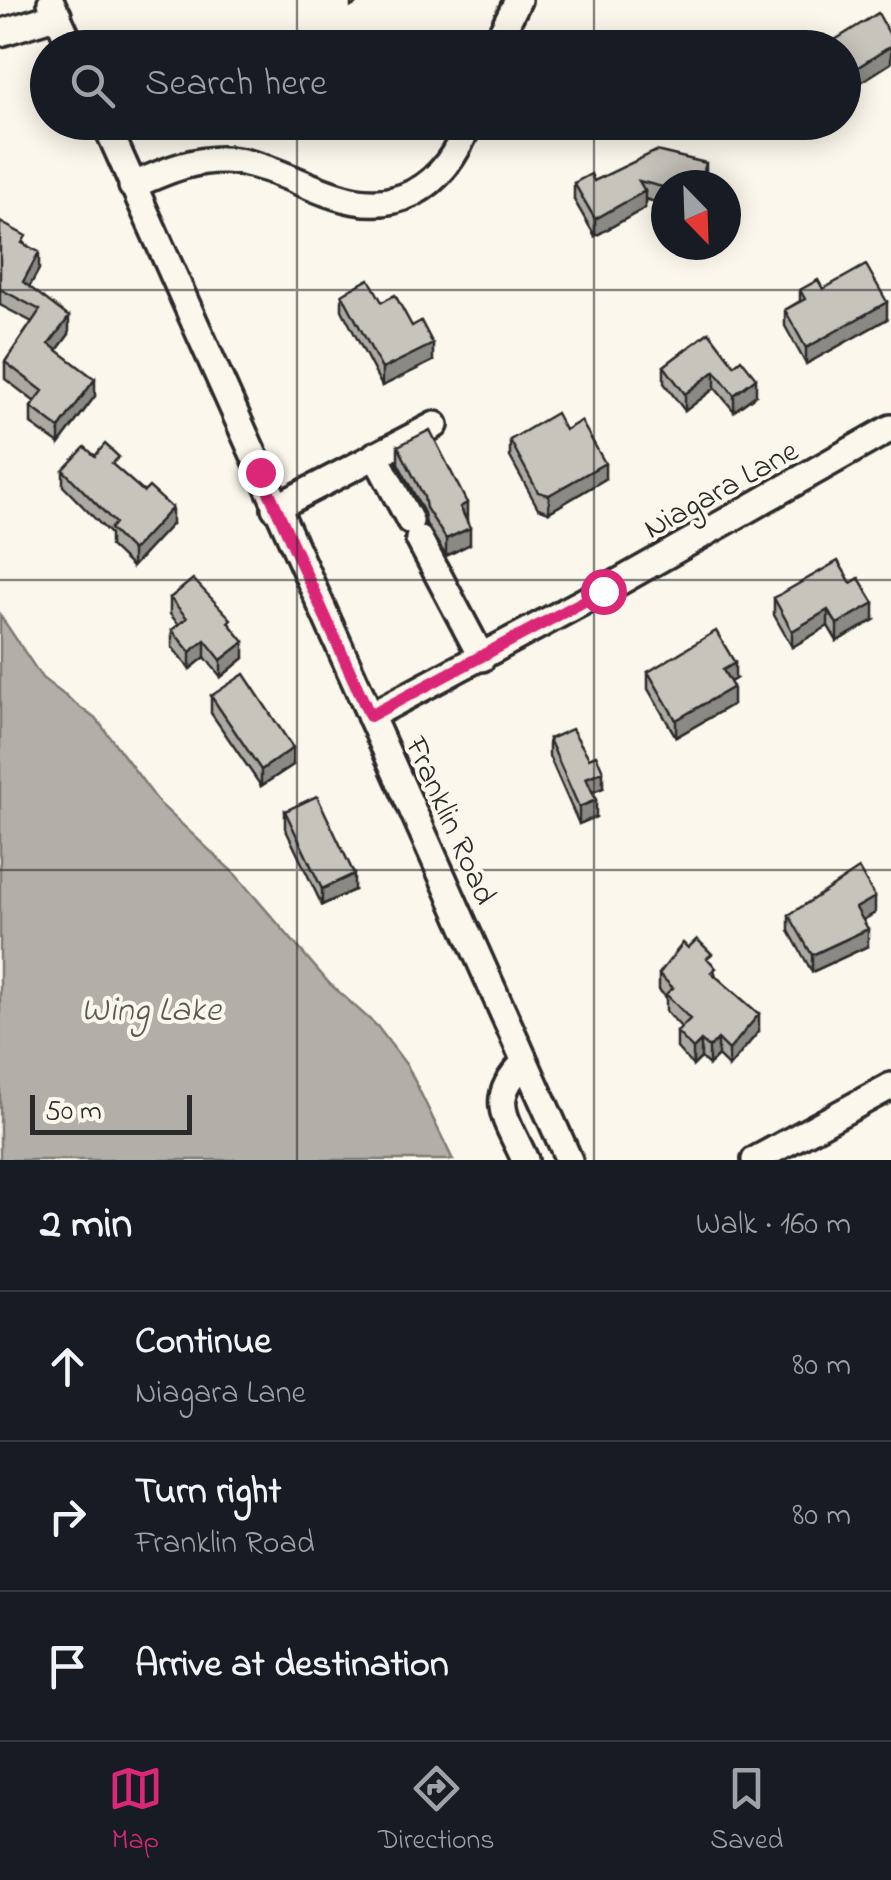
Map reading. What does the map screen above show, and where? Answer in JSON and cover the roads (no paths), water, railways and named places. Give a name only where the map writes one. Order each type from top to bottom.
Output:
[{"type":"street","points":[[503,30],[518,0]]},
{"type":"street","points":[[0,33],[54,8]]},
{"type":"street","name":"Franklin Road","points":[[112,140],[569,1160]]},
{"type":"street","points":[[132,186],[186,165],[208,160],[236,161],[350,201],[385,202],[404,198],[438,176],[460,140]]},
{"type":"street","points":[[276,508],[435,424]]},
{"type":"street","name":"Niagara Lane","points":[[370,716],[482,658],[891,428]]},
{"type":"street","points":[[375,454],[482,658]]},
{"type":"street","points":[[525,1062],[505,1082],[500,1102],[525,1160]]},
{"type":"street","points":[[755,1160],[891,1086]]},
{"type":"water","name":"Wing Lake","points":[[0,615],[42,678],[98,721],[160,804],[235,874],[329,983],[377,1026],[408,1067],[453,1160],[0,1160]]}]
